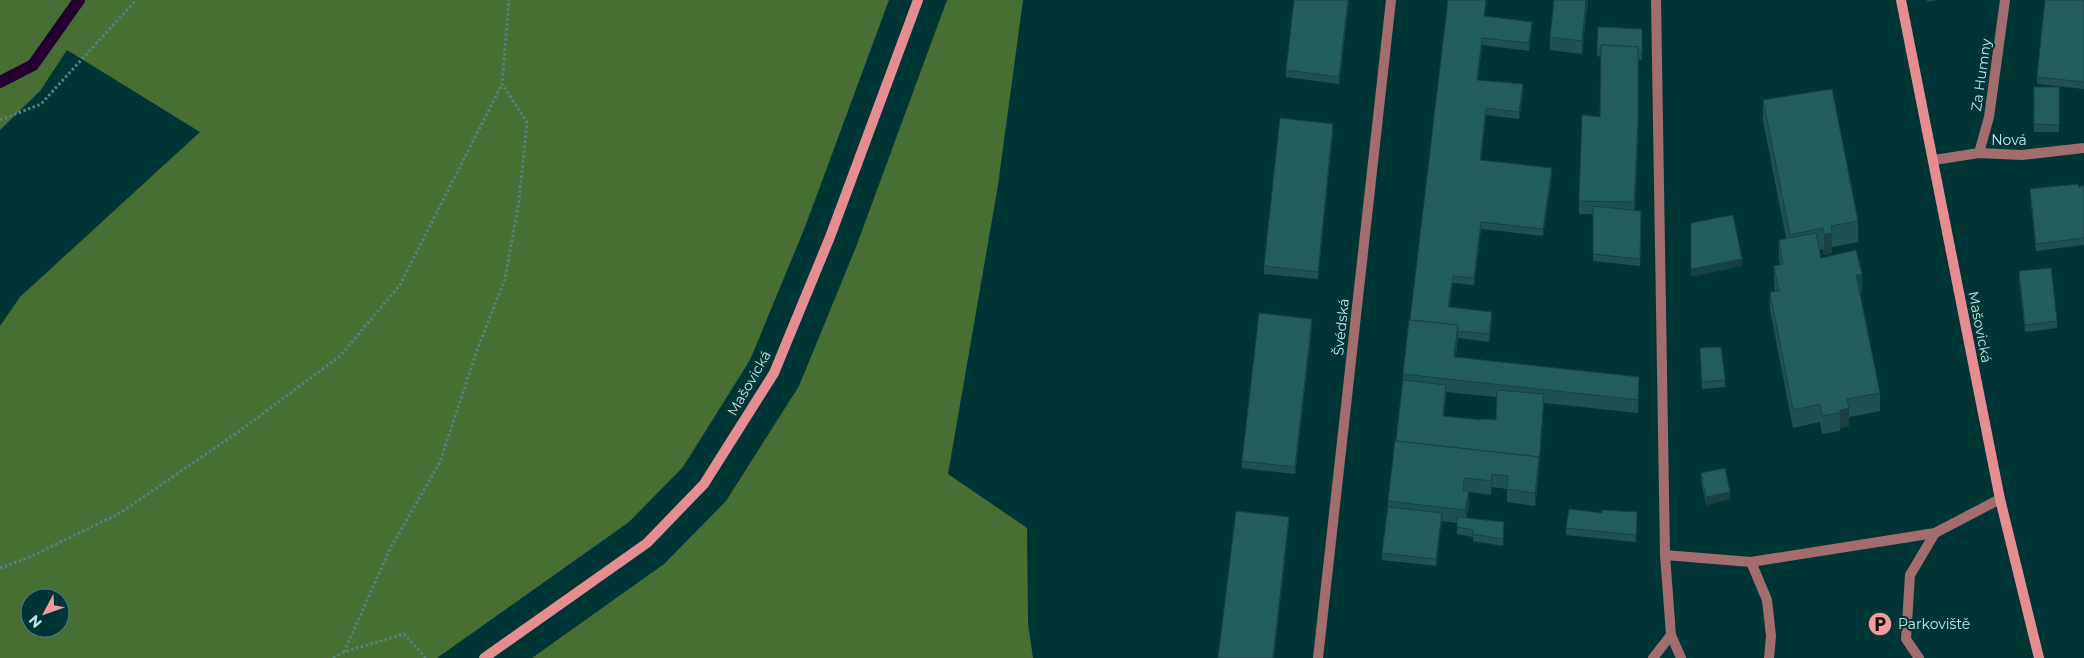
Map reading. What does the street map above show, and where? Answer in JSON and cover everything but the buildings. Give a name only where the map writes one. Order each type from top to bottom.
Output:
[{"type":"street","name":"Mašovická","points":[[484,658],[647,543],[704,484],[774,373],[830,237],[918,0]]},
{"type":"street","name":"Švédská","points":[[1318,658],[1391,0]]},
{"type":"street","points":[[1656,0],[1665,555],[1671,635],[1681,658]]},
{"type":"street","name":"Mašovická","points":[[1900,0],[1934,160],[2000,499],[2039,658]]},
{"type":"street","name":"Za Humny","points":[[1979,153],[1989,117],[2005,0]]},
{"type":"street","name":"Nová","points":[[1934,160],[1979,153],[2022,155],[2084,148]]},
{"type":"street","points":[[1665,555],[1751,562],[1935,533],[2000,499]]},
{"type":"street","points":[[1919,658],[1906,638],[1910,575],[1935,533]]},
{"type":"street","points":[[1751,562],[1766,600],[1771,636],[1769,658]]},
{"type":"street","points":[[1654,658],[1671,635]]},
{"type":"path","points":[[0,120],[41,104],[136,0]]},
{"type":"path","points":[[0,568],[32,556],[120,513],[241,430],[340,356],[400,285],[502,84],[509,0]]},
{"type":"path","points":[[344,652],[390,549],[440,462],[477,350],[505,279],[519,201],[527,122],[502,84]]},
{"type":"path","points":[[333,658],[344,652],[404,634],[426,658]]},
{"type":"green space","points":[[0,0],[889,0],[805,227],[750,360],[683,467],[629,522],[437,658],[0,658],[0,326],[20,297],[200,132],[67,50],[40,91],[0,130]]},
{"type":"green space","points":[[947,0],[1023,0],[998,185],[948,474],[1027,528],[1028,623],[1033,658],[532,658],[664,564],[726,501],[799,386],[856,247]]},
{"type":"waterway","points":[[0,82],[33,65],[79,0]]},
{"type":"place","name":"Parkoviště","points":[[1880,624]]}]
